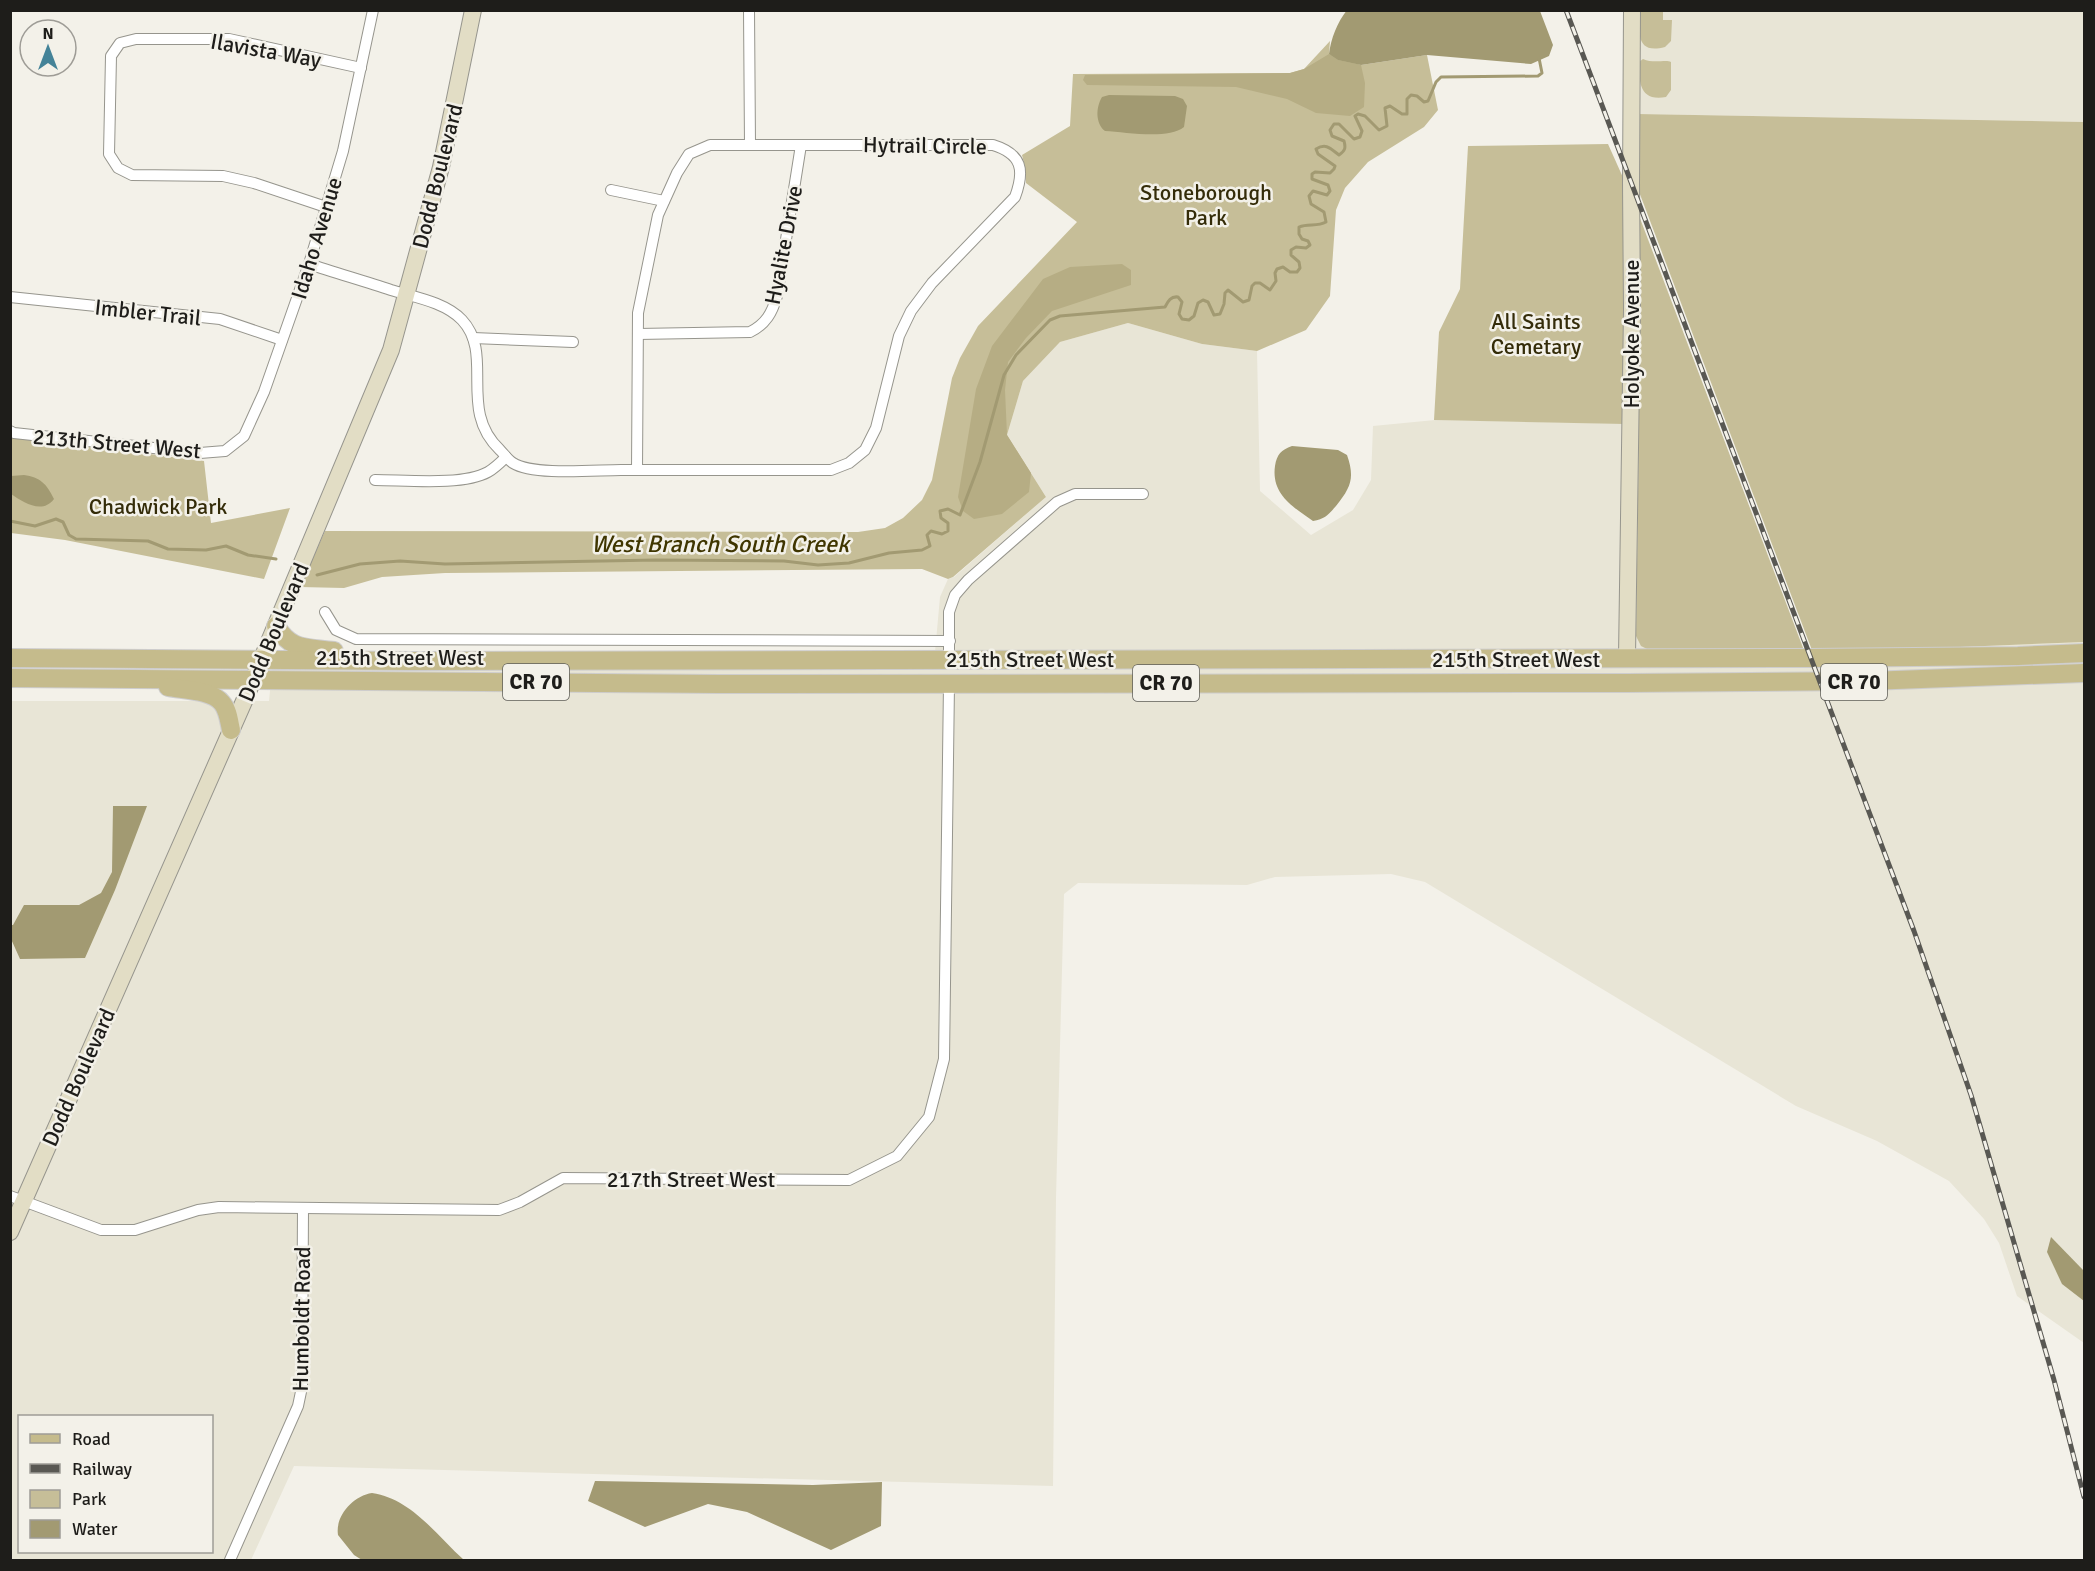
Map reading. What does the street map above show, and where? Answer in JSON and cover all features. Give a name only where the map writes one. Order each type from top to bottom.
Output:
[{"type":"main road","name":"Dodd Boulevard","points":[[10,1232],[17,1199],[231,730],[391,350],[448,140],[473,10]]},
{"type":"main road","name":"Holyoke Avenue","points":[[1628,657],[1632,309],[1632,10]]},
{"type":"main road","points":[[276,626],[283,638],[292,644],[413,661]]},
{"type":"main road","name":"215th Street West","points":[[10,658],[413,661],[949,650],[1077,658],[1746,658],[2018,656],[2085,653]]},
{"type":"main road","points":[[819,684],[856,676],[932,671],[941,667],[949,650]]},
{"type":"main road","points":[[1490,683],[1525,676],[1616,670],[1624,666],[1628,657]]},
{"type":"main road","points":[[949,684],[957,675],[973,670],[1035,667],[1077,658]]},
{"type":"main road","points":[[1627,683],[1638,673],[1703,666],[1746,658]]},
{"type":"main road","name":"215th Street West","points":[[10,678],[819,684],[1627,683],[1859,682],[2085,672]]},
{"type":"main road","points":[[113,678],[209,695],[222,702],[231,730]]},
{"type":"street","name":"Idaho Avenue","points":[[225,451],[243,436],[264,392],[309,264],[343,151],[373,10]]},
{"type":"street","points":[[750,10],[750,145]]},
{"type":"street","name":"Ilavista Way","points":[[326,207],[254,183],[223,176],[132,175],[118,168],[109,154],[111,57],[120,43],[136,39],[229,39],[361,68]]},
{"type":"street","name":"Hytrail Circle","points":[[406,295],[448,309],[461,318],[471,331],[476,349],[477,404],[480,420],[486,434],[514,463],[539,470],[637,470],[831,470],[849,463],[865,450],[876,429],[899,336],[911,311],[932,283],[1015,197],[1021,181],[1019,164],[1009,149],[993,145],[710,145],[689,154],[677,173],[658,215],[640,302],[637,470]]},
{"type":"street","name":"Hyalite Drive","points":[[638,334],[750,332],[761,326],[772,313],[777,296],[801,145]]},
{"type":"street","points":[[611,190],[664,201]]},
{"type":"street","points":[[309,264],[406,295]]},
{"type":"street","name":"Imbler Trail","points":[[10,297],[220,319],[282,340]]},
{"type":"street","points":[[473,338],[573,342]]},
{"type":"street","name":"213th Street West","points":[[10,431],[200,453],[225,451]]},
{"type":"street","points":[[375,480],[473,478],[490,471],[506,457]]},
{"type":"street","points":[[949,650],[949,612],[955,595],[968,580],[1057,502],[1075,494],[1143,494]]},
{"type":"street","name":"215th Street West","points":[[325,612],[336,630],[356,639],[949,650]]},
{"type":"street","name":"217th Street West","points":[[17,1199],[101,1230],[135,1230],[198,1210],[219,1207],[499,1210],[520,1202],[563,1178],[849,1180],[897,1156],[929,1117],[944,1059],[949,684]]},
{"type":"street","name":"Humboldt Road","points":[[230,1560],[298,1406],[302,1388],[303,1208]]},
{"type":"shaded area","points":[[1638,11],[2084,11],[2084,122],[1638,114]]},
{"type":"shaded area","points":[[1329,54],[1338,60],[1361,65],[1365,83],[1364,107],[1350,116],[1316,113],[1287,99],[1236,87],[1087,85],[1083,80],[1085,75],[1290,73],[1304,69]]},
{"type":"shaded area","points":[[1122,264],[1131,270],[1131,285],[1052,311],[1026,338],[1008,362],[1005,390],[1007,435],[1031,473],[1029,492],[1002,514],[974,519],[963,511],[958,497],[976,389],[992,346],[1043,279],[1070,267]]},
{"type":"shaded area","points":[[1128,323],[1202,344],[1257,351],[1260,491],[1311,535],[1353,510],[1371,480],[1373,426],[1435,420],[1639,424],[1636,635],[1805,653],[2084,642],[2084,1343],[2017,1296],[1999,1243],[1984,1219],[1949,1181],[1877,1141],[1796,1106],[1425,882],[1391,874],[1275,877],[1247,885],[1078,883],[1064,894],[1056,1198],[1053,1486],[294,1466],[251,1560],[11,1560],[10,701],[269,701],[274,651],[935,652],[940,597],[948,579],[954,577],[1046,497],[1007,435],[1023,381],[1060,342]]},
{"type":"green space","points":[[1640,11],[1663,11],[1663,20],[1672,20],[1671,41],[1665,47],[1648,48],[1641,40]]},
{"type":"green space","name":"Stoneborough Park","points":[[1330,41],[1329,54],[1361,65],[1427,55],[1438,110],[1424,127],[1368,162],[1345,188],[1336,210],[1330,296],[1306,330],[1257,351],[1202,344],[1128,323],[1060,342],[1023,381],[1007,435],[1046,497],[953,577],[948,579],[922,569],[445,573],[382,577],[344,588],[300,587],[325,531],[858,532],[885,528],[903,518],[922,500],[932,480],[952,378],[978,326],[1077,222],[1026,183],[1022,155],[1070,126],[1073,74],[1290,73],[1304,69]]},
{"type":"green space","points":[[1643,59],[1671,62],[1671,90],[1666,97],[1650,96],[1642,88],[1639,62]]},
{"type":"green space","points":[[1638,114],[2084,122],[2084,642],[1813,653],[1638,189]]},
{"type":"green space","name":"All Saints Cemetary","points":[[1608,144],[1625,182],[1624,424],[1434,420],[1439,332],[1460,289],[1468,146]]},
{"type":"green space","points":[[1638,213],[1805,653],[1757,649],[1649,650],[1641,646],[1636,636],[1639,424]]},
{"type":"green space","name":"Chadwick Park","points":[[11,436],[204,461],[211,523],[290,508],[264,579],[65,540],[11,533]]},
{"type":"water","points":[[1347,10],[1540,11],[1553,45],[1549,56],[1531,64],[1427,55],[1361,65],[1338,60],[1329,54],[1335,31]]},
{"type":"water","points":[[1109,95],[1175,96],[1183,99],[1187,106],[1184,127],[1177,131],[1158,134],[1105,131],[1099,124],[1098,110],[1102,97]]},
{"type":"water","points":[[1292,446],[1338,450],[1347,455],[1351,470],[1348,488],[1336,506],[1321,519],[1313,521],[1298,510],[1285,499],[1276,484],[1275,466],[1278,455]]},
{"type":"water","points":[[24,475],[42,482],[54,499],[49,504],[38,507],[11,494],[11,476]]},
{"type":"water","points":[[113,806],[147,806],[115,890],[85,958],[20,959],[11,939],[11,925],[24,905],[79,905],[101,893],[112,872]]},
{"type":"water","points":[[2051,1237],[2084,1271],[2084,1301],[2062,1284],[2047,1252]]},
{"type":"water","points":[[595,1481],[813,1485],[882,1482],[881,1526],[831,1550],[747,1512],[708,1504],[645,1527],[588,1501]]},
{"type":"water","points":[[372,1493],[399,1502],[411,1510],[464,1560],[362,1560],[354,1555],[338,1535],[339,1521],[352,1503]]},
{"type":"waterway","name":"West Branch South Creek","points":[[317,575],[360,564],[400,561],[445,564],[656,560],[784,561],[818,565],[849,563],[889,553],[922,550],[930,546],[927,535],[931,531],[942,534],[948,531],[948,523],[941,518],[940,511],[948,509],[960,515],[980,462],[1004,375],[1016,355],[1050,320],[1060,316],[1165,307],[1173,297],[1178,297],[1182,302],[1179,314],[1182,319],[1189,320],[1194,316],[1198,303],[1203,300],[1208,302],[1214,315],[1220,314],[1225,293],[1228,290],[1243,302],[1249,300],[1252,286],[1255,283],[1260,283],[1270,290],[1276,281],[1277,269],[1283,267],[1290,272],[1297,272],[1300,268],[1299,262],[1291,255],[1291,250],[1296,247],[1306,248],[1310,245],[1308,241],[1302,239],[1299,227],[1326,222],[1324,212],[1311,204],[1309,196],[1313,191],[1327,195],[1330,191],[1328,185],[1312,179],[1312,174],[1315,172],[1330,173],[1335,166],[1318,154],[1316,149],[1325,146],[1339,155],[1343,152],[1344,141],[1332,136],[1330,130],[1334,124],[1339,124],[1354,139],[1360,137],[1362,131],[1355,116],[1358,114],[1365,116],[1379,130],[1387,126],[1385,108],[1390,106],[1402,114],[1407,114],[1407,99],[1411,95],[1417,96],[1424,102],[1428,101],[1436,82],[1441,77],[1538,76],[1542,73],[1539,58]]},
{"type":"waterway","name":"West Branch South Creek","points":[[10,521],[35,526],[56,519],[63,522],[69,535],[76,539],[148,541],[168,549],[206,550],[226,546],[248,555],[276,559]]},
{"type":"railway","points":[[1566,10],[1914,931],[1971,1095],[2054,1380],[2084,1497]]}]
